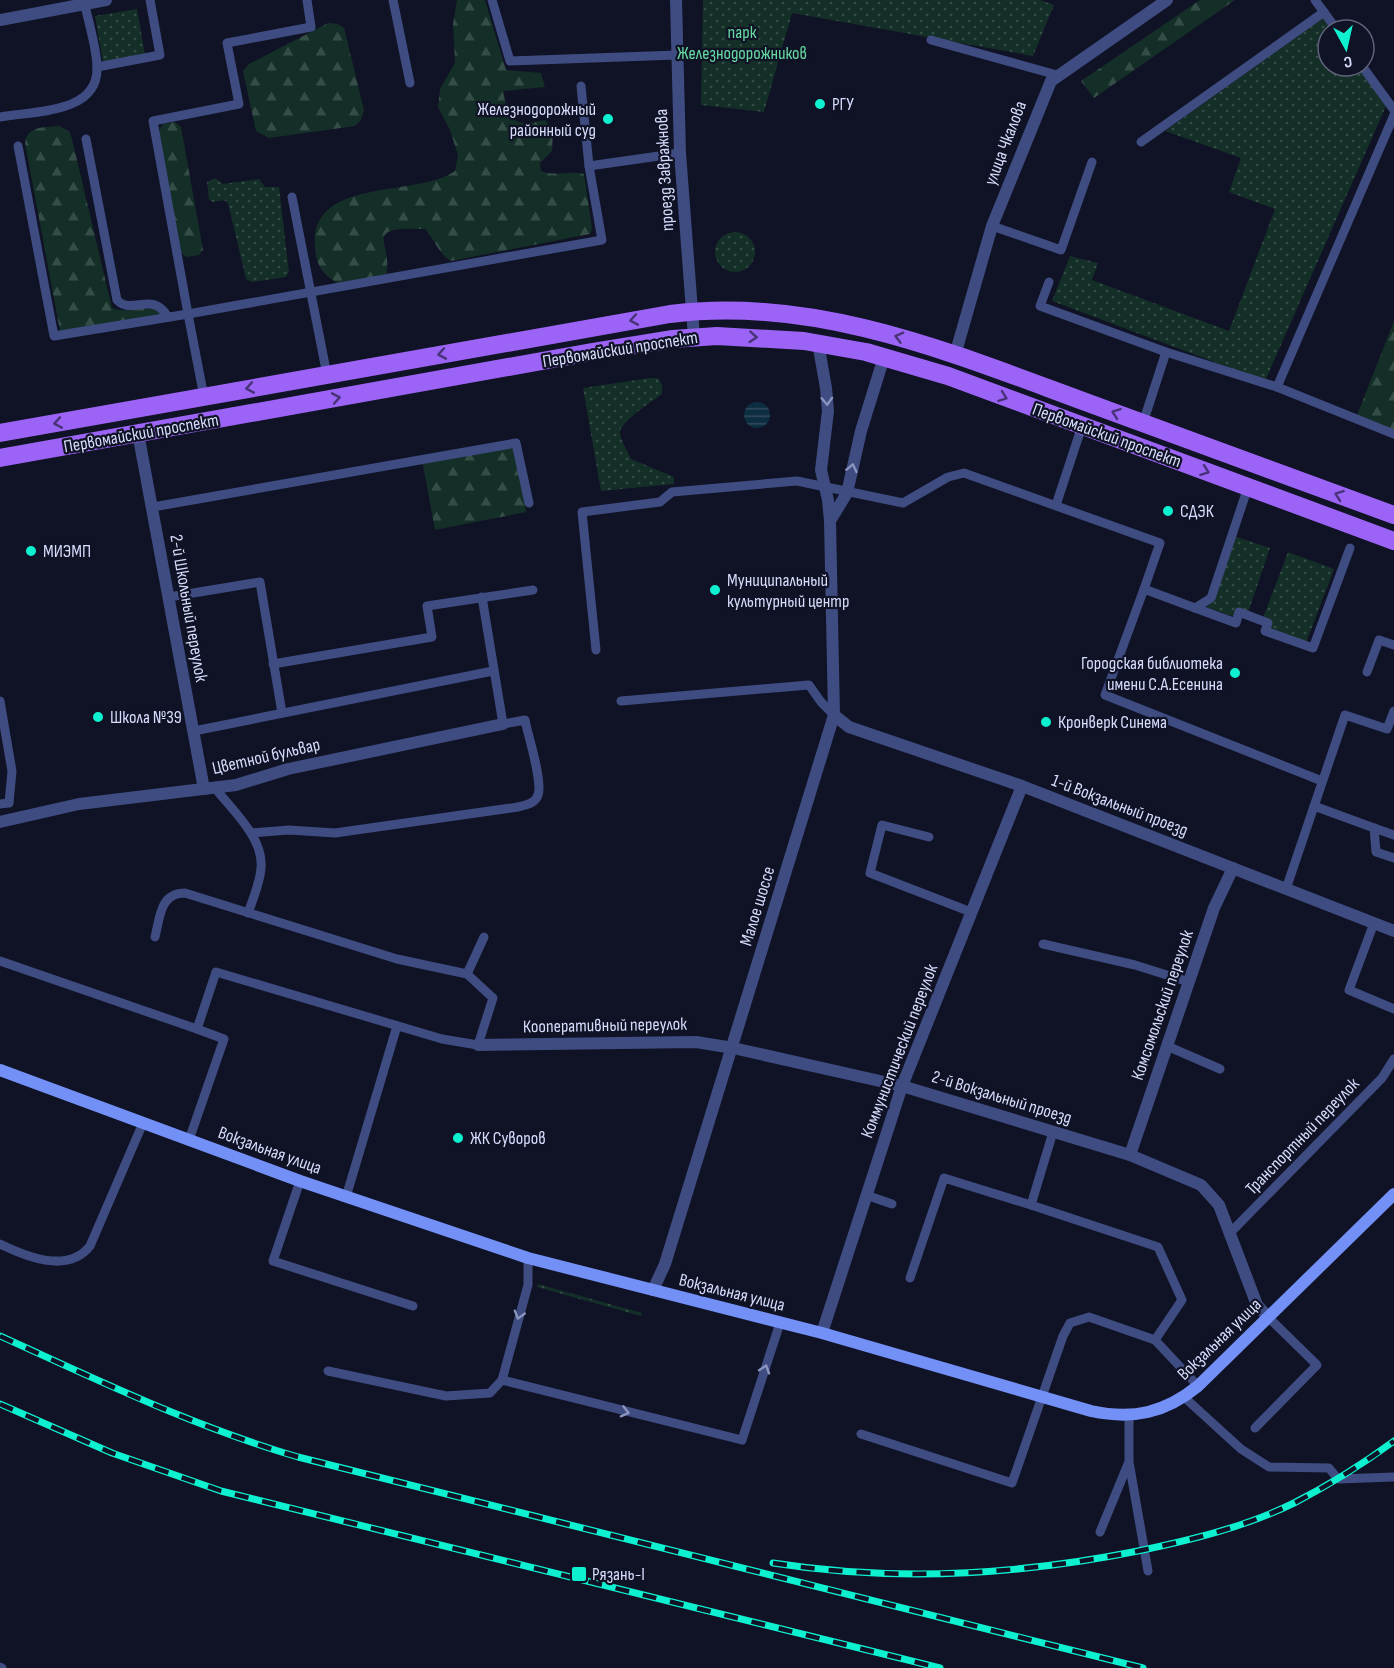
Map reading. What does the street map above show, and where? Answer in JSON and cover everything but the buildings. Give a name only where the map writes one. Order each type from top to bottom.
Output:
[{"type":"main road","name":"Первомайский проспект","points":[[0,433],[692,311],[743,310],[809,317],[869,329],[955,355],[1394,515]]},
{"type":"main road","name":"Первомайский проспект","points":[[3,456],[581,354],[694,337],[744,336],[818,343],[884,357],[948,376],[1394,541]]},
{"type":"main road","name":"Вокзальная улица","points":[[0,1070],[300,1181],[528,1258],[822,1333],[1091,1411],[1129,1416],[1151,1413],[1184,1397],[1198,1386],[1394,1194]]},
{"type":"street","points":[[0,20],[106,0]]},
{"type":"street","name":"проезд Завражнова","points":[[676,0],[680,153],[694,337]]},
{"type":"street","name":"улица Чкалова","points":[[955,355],[992,226],[1040,103],[1057,75],[1167,0]]},
{"type":"street","name":"Малое шоссе","points":[[653,1290],[665,1264],[733,1048],[834,715],[830,521],[821,461],[828,411],[818,343]]},
{"type":"street","points":[[830,521],[847,493],[861,431],[884,357]]},
{"type":"street","name":"2-й Школьный переулок","points":[[138,433],[194,731],[209,788]]},
{"type":"street","name":"1-й Вокзальный проезд","points":[[834,715],[849,728],[1022,786],[1394,931]]},
{"type":"street","name":"Цветной бульвар","points":[[0,822],[79,804],[236,785],[288,769],[503,724]]},
{"type":"street","name":"Коммунистический переулок","points":[[822,1333],[902,1086],[1022,786]]},
{"type":"street","name":"Комсомольский переулок","points":[[1130,1155],[1214,908],[1233,868]]},
{"type":"street","name":"Кооперативный переулок","points":[[478,1044],[696,1042],[733,1048]]},
{"type":"street","name":"2-й Вокзальный проезд","points":[[733,1048],[902,1086],[1130,1155],[1201,1185],[1219,1205],[1257,1305],[1268,1317]]},
{"type":"lane","points":[[97,67],[160,55],[150,0]]},
{"type":"lane","points":[[204,397],[153,121],[240,104],[227,43],[311,27],[307,0]]},
{"type":"lane","points":[[393,0],[410,84]]},
{"type":"lane","points":[[492,0],[510,61],[677,55]]},
{"type":"lane","points":[[1315,0],[1328,18]]},
{"type":"lane","points":[[0,117],[73,105],[92,91],[97,67],[85,5]]},
{"type":"lane","points":[[1141,142],[1324,12]]},
{"type":"lane","points":[[931,40],[1057,75]]},
{"type":"lane","points":[[1371,78],[1394,110]]},
{"type":"lane","points":[[18,146],[54,336],[311,293],[602,240],[589,166],[581,86]]},
{"type":"lane","points":[[1277,387],[1394,115]]},
{"type":"lane","points":[[86,139],[117,300],[129,306],[150,302],[163,308],[168,317]]},
{"type":"lane","points":[[589,166],[680,153]]},
{"type":"lane","points":[[992,226],[1061,249],[1092,162]]},
{"type":"lane","points":[[292,197],[327,375]]},
{"type":"lane","points":[[1049,282],[1040,306],[1166,352],[1277,387],[1394,434]]},
{"type":"lane","points":[[1143,423],[1166,352]]},
{"type":"lane","points":[[1056,505],[1082,426]]},
{"type":"lane","points":[[153,507],[516,443],[529,503]]},
{"type":"lane","points":[[596,650],[582,512],[660,502],[672,492],[797,481],[826,489],[903,503],[948,477],[964,472],[1160,543],[1105,695],[1322,781]]},
{"type":"lane","points":[[1195,608],[1211,598],[1248,487]]},
{"type":"lane","points":[[1144,589],[1236,623],[1239,612],[1268,623],[1265,631],[1313,648],[1350,548]]},
{"type":"lane","points":[[169,597],[260,582],[282,713]]},
{"type":"lane","points":[[273,664],[432,637],[427,606],[533,590]]},
{"type":"lane","points":[[250,833],[289,830],[335,833],[518,807],[533,802],[538,795],[538,781],[525,720],[503,724],[482,597]]},
{"type":"lane","points":[[1366,672],[1379,640],[1394,645]]},
{"type":"lane","points":[[194,731],[494,671]]},
{"type":"lane","points":[[621,701],[808,685],[834,715]]},
{"type":"lane","points":[[0,701],[12,771],[9,803],[0,804]]},
{"type":"lane","points":[[1286,889],[1345,715],[1387,729],[1394,711]]},
{"type":"lane","points":[[209,788],[250,833],[261,854],[261,868],[248,913]]},
{"type":"lane","points":[[1314,806],[1394,835]]},
{"type":"lane","points":[[929,837],[882,825],[870,873],[971,912]]},
{"type":"lane","points":[[1374,828],[1376,852],[1394,858]]},
{"type":"lane","points":[[155,937],[164,901],[174,893],[185,893],[397,959],[467,974],[493,998],[478,1044],[442,1039],[216,972],[197,1029]]},
{"type":"lane","points":[[1374,923],[1349,990],[1394,1009]]},
{"type":"lane","points":[[467,974],[484,937]]},
{"type":"lane","points":[[1043,944],[1135,965],[1189,982]]},
{"type":"lane","points":[[0,961],[224,1039],[189,1140]]},
{"type":"lane","points":[[346,1197],[398,1026]]},
{"type":"lane","points":[[1167,1046],[1220,1069]]},
{"type":"lane","name":"Транспортный переулок","points":[[1230,1233],[1382,1078],[1394,1059]]},
{"type":"lane","points":[[0,1244],[43,1259],[73,1261],[83,1256],[90,1246],[143,1123]]},
{"type":"lane","points":[[1031,1205],[1053,1132]]},
{"type":"lane","points":[[910,1278],[927,1215],[944,1178],[1158,1247],[1182,1300],[1155,1340]]},
{"type":"lane","points":[[300,1181],[273,1261],[413,1306]]},
{"type":"lane","points":[[866,1195],[892,1204]]},
{"type":"lane","points":[[328,1371],[459,1397],[490,1393],[502,1380],[528,1285],[528,1258]]},
{"type":"lane","points":[[861,1434],[1012,1483],[1043,1396],[1052,1363],[1070,1323],[1089,1317],[1155,1340],[1198,1386]]},
{"type":"lane","points":[[1255,1428],[1317,1365],[1268,1317]]},
{"type":"lane","points":[[502,1380],[742,1440],[780,1323]]},
{"type":"lane","points":[[1184,1397],[1241,1449],[1269,1467],[1329,1468],[1338,1479],[1394,1477]]},
{"type":"lane","points":[[1129,1416],[1129,1462],[1148,1571]]},
{"type":"lane","points":[[1100,1532],[1129,1462]]},
{"type":"green space","points":[[457,0],[485,0],[506,70],[541,73],[545,87],[503,91],[507,109],[514,120],[525,123],[545,120],[553,131],[552,151],[540,163],[541,171],[584,174],[592,228],[590,234],[451,261],[425,229],[392,230],[386,234],[384,239],[386,275],[339,284],[321,269],[315,247],[318,224],[329,209],[347,199],[368,192],[438,179],[455,171],[458,155],[450,130],[438,107],[440,89],[455,63],[453,24]]},
{"type":"green space","name":"парк Железнодорожников","points":[[703,0],[1040,0],[1054,5],[1033,56],[792,13],[764,112],[701,105]]},
{"type":"green space","points":[[1200,0],[1235,0],[1094,98],[1081,81]]},
{"type":"green space","points":[[137,9],[145,55],[103,62],[95,16]]},
{"type":"green space","points":[[328,23],[338,24],[344,28],[364,110],[361,120],[355,126],[269,138],[256,131],[243,71],[249,64]]},
{"type":"green space","points":[[1316,23],[1316,78],[1366,78],[1386,106],[1265,381],[1052,301],[1070,256],[1098,263],[1092,280],[1229,331],[1275,209],[1229,192],[1241,158],[1165,131]]},
{"type":"green space","points":[[175,122],[181,127],[203,250],[199,255],[187,257],[181,253],[159,130],[163,124]]},
{"type":"green space","points":[[59,126],[69,131],[72,139],[112,308],[124,310],[147,308],[159,310],[161,315],[60,331],[25,143],[29,133],[33,130]]},
{"type":"green space","points":[[215,178],[223,184],[259,179],[265,187],[279,187],[289,272],[286,277],[252,282],[246,279],[228,203],[224,200],[213,202],[209,200],[207,182]]},
{"type":"green space","points":[[735,232],[743,233],[749,238],[754,244],[754,260],[749,266],[743,271],[735,272],[727,271],[721,266],[716,260],[715,252],[716,244],[721,238],[727,233]]},
{"type":"green space","points":[[1394,321],[1394,431],[1356,418]]},
{"type":"green space","points":[[658,378],[662,385],[662,394],[625,423],[620,433],[631,459],[674,477],[674,484],[601,491],[583,388]]},
{"type":"green space","points":[[516,443],[526,512],[435,530],[422,460]]},
{"type":"green space","points":[[1231,535],[1270,548],[1248,613],[1235,617],[1206,607]]},
{"type":"green space","points":[[1288,552],[1334,569],[1306,643],[1270,629],[1272,622],[1263,618]]},
{"type":"green space","points":[[538,1284],[642,1313],[641,1316],[537,1287]]},
{"type":"water","points":[[757,402],[766,406],[770,415],[766,424],[757,428],[748,424],[744,415],[748,406]]},
{"type":"railway","points":[[0,1336],[183,1417],[298,1457],[1143,1668]]},
{"type":"railway","points":[[0,1404],[112,1453],[221,1491],[940,1668]]},
{"type":"railway","points":[[773,1563],[865,1573],[956,1573],[1048,1566],[1138,1551],[1218,1532],[1275,1512],[1333,1482],[1394,1441]]},
{"type":"place","name":"РГУ","points":[[820,104]]},
{"type":"place","name":"Железнодорожный районный суд","points":[[608,119]]},
{"type":"place","name":"СДЭК","points":[[1168,511]]},
{"type":"place","name":"МИЭМП","points":[[31,551]]},
{"type":"place","name":"Муниципальный культурный центр","points":[[715,590]]},
{"type":"place","name":"Городская библиотека имени С.А.Есенина","points":[[1235,673]]},
{"type":"place","name":"Школа №39","points":[[98,717]]},
{"type":"place","name":"Кронверк Синема","points":[[1046,722]]},
{"type":"place","name":"ЖК Суворов","points":[[458,1138]]},
{"type":"place","name":"Рязань-I","points":[[579,1574]]}]
